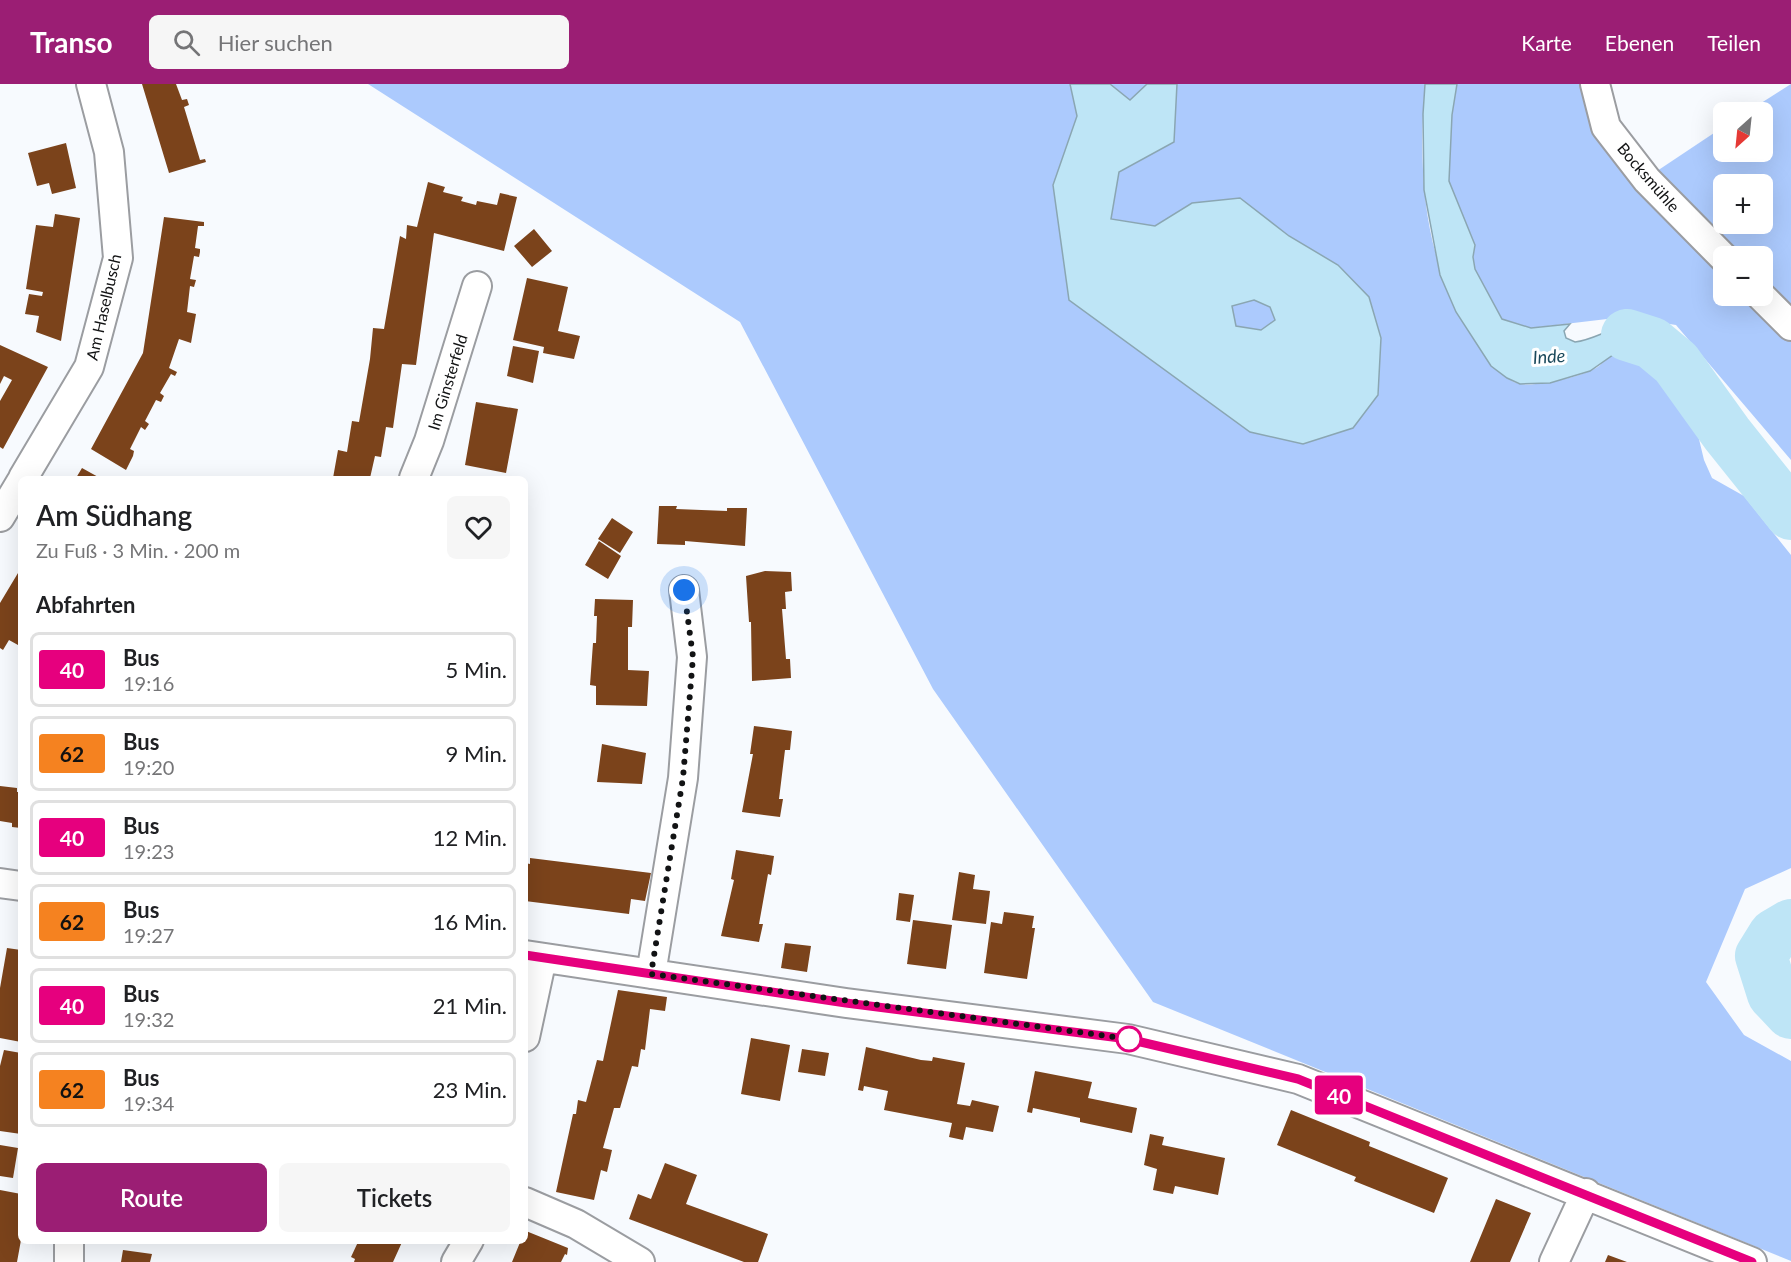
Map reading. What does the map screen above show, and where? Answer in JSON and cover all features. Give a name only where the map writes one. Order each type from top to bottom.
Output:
[{"type":"street","name":"Am Haselbusch","points":[[24,476],[89,367],[118,258],[109,152],[91,84]]},
{"type":"street","name":"Bocksmühle","points":[[1594,84],[1606,127],[1647,180],[1713,247]]},
{"type":"street","name":"Im Ginsterfeld","points":[[415,476],[429,441],[477,286]]},
{"type":"street","points":[[1771,306],[1791,326]]},
{"type":"street","name":"Am Haselbusch","points":[[0,517],[18,487]]},
{"type":"street","points":[[651,974],[683,778],[693,657],[684,590]]},
{"type":"street","points":[[0,883],[18,886]]},
{"type":"street","points":[[528,1006],[533,956],[1155,1044],[1298,1079],[1586,1193],[1752,1262]]},
{"type":"street","points":[[1554,1262],[1586,1193]]},
{"type":"street","points":[[528,1203],[576,1224],[640,1262]]},
{"type":"street","points":[[69,1244],[69,1262]]},
{"type":"street","points":[[456,1262],[467,1244]]},
{"type":"shaded area","points":[[368,84],[1070,84],[1077,116],[1053,185],[1250,432],[1338,265],[1289,236],[1192,203],[1155,226],[1111,219],[1119,172],[1173,142],[1177,84],[1425,84],[1422,156],[1429,226],[1450,293],[1466,324],[1494,363],[1510,380],[1520,384],[1549,382],[1573,377],[1593,370],[1613,355],[1646,358],[1665,369],[1674,381],[1677,396],[1698,435],[1704,460],[1712,478],[1744,496],[1791,555],[1791,868],[1745,889],[1706,982],[1744,1035],[1791,1061],[1791,1261],[1153,1002],[933,689],[740,322]]},
{"type":"shaded area","points":[[1110,84],[1147,84],[1147,86],[1130,100]]},
{"type":"shaded area","points":[[1457,84],[1586,84],[1713,257],[1713,306],[1758,306],[1791,339],[1791,460],[1676,325],[1624,317],[1531,328],[1502,319],[1475,269],[1473,257],[1475,245],[1448,181],[1452,115]]},
{"type":"shaded area","points":[[1791,84],[1791,310],[1773,292],[1773,246],[1727,246],[1715,234],[1773,234],[1773,174],[1713,174],[1713,232],[1654,173],[1713,134],[1713,162],[1773,162],[1773,102],[1763,102]]},
{"type":"shaded area","points":[[1254,300],[1271,307],[1275,320],[1261,330],[1236,326],[1232,306]]},
{"type":"water","points":[[1070,84],[1110,84],[1130,100],[1147,84],[1177,84],[1174,142],[1119,172],[1111,219],[1155,226],[1192,203],[1240,198],[1289,236],[1338,265],[1369,297],[1381,338],[1378,395],[1353,428],[1303,444],[1250,432],[1069,300],[1053,185],[1077,116]],"holes":[[[1254,300],[1270,307],[1275,320],[1261,330],[1236,326],[1232,306]]]},
{"type":"water","points":[[1425,84],[1457,84],[1452,115],[1449,181],[1475,245],[1473,257],[1475,269],[1502,319],[1531,328],[1570,324],[1564,331],[1566,338],[1575,342],[1623,326],[1651,327],[1670,337],[1701,367],[1674,381],[1654,363],[1640,357],[1613,355],[1590,371],[1550,383],[1520,384],[1491,366],[1456,312],[1440,275],[1424,190]]},
{"type":"building","points":[[142,84],[176,84],[182,100],[187,99],[189,105],[184,107],[200,160],[205,159],[206,162],[169,173]]},
{"type":"building","points":[[66,143],[76,188],[52,194],[49,183],[37,186],[28,153]]},
{"type":"building","points":[[428,182],[445,187],[443,192],[463,197],[461,201],[476,205],[477,201],[497,205],[500,193],[517,197],[504,251],[434,233],[416,365],[402,364],[393,428],[386,427],[381,457],[375,456],[370,476],[333,476],[338,450],[347,452],[352,421],[359,422],[373,328],[384,329],[400,236],[406,239],[407,225],[417,227]]},
{"type":"building","points":[[55,214],[80,218],[61,341],[36,332],[39,316],[25,314],[29,294],[42,296],[43,292],[26,289],[36,225],[53,227]]},
{"type":"building","points":[[164,217],[204,222],[204,226],[198,226],[195,248],[200,249],[200,252],[199,257],[194,256],[190,279],[196,280],[194,287],[190,286],[187,312],[196,314],[191,343],[179,339],[169,368],[177,372],[175,376],[171,374],[160,393],[164,396],[161,402],[156,400],[145,421],[149,424],[145,430],[141,427],[130,449],[134,451],[126,470],[91,449],[143,353]]},
{"type":"building","points":[[534,229],[552,251],[532,267],[514,246]]},
{"type":"building","points":[[527,278],[568,287],[558,331],[580,336],[574,359],[543,353],[544,347],[513,340]]},
{"type":"building","points":[[0,345],[48,367],[3,449],[0,447],[0,401],[12,380],[4,376],[0,384]]},
{"type":"building","points":[[513,346],[539,351],[533,383],[507,376]]},
{"type":"building","points":[[476,402],[518,409],[506,473],[465,465]]},
{"type":"building","points":[[82,468],[96,476],[77,476]]},
{"type":"building","points":[[659,506],[727,511],[727,508],[747,508],[745,546],[685,541],[685,545],[657,544]]},
{"type":"building","points":[[612,518],[633,532],[620,553],[598,539]]},
{"type":"building","points":[[599,541],[621,556],[608,579],[585,565]]},
{"type":"building","points":[[765,571],[791,572],[792,591],[785,592],[786,609],[782,609],[786,659],[790,659],[791,678],[752,681],[751,622],[749,622],[746,576]]},
{"type":"building","points":[[18,573],[18,645],[9,640],[3,650],[0,648],[0,603]]},
{"type":"building","points":[[595,599],[633,600],[632,627],[628,627],[628,670],[649,671],[647,706],[596,705],[596,686],[590,685],[593,643],[596,643]]},
{"type":"building","points":[[754,726],[792,731],[790,750],[785,750],[779,799],[783,799],[780,817],[742,812],[753,754],[750,754]]},
{"type":"building","points":[[602,744],[646,753],[642,784],[597,782]]},
{"type":"building","points":[[0,786],[17,788],[18,828],[12,827],[12,823],[0,821]]},
{"type":"building","points":[[736,850],[774,856],[771,875],[768,874],[759,924],[763,924],[759,942],[721,936],[734,880],[731,879]]},
{"type":"building","points":[[530,858],[651,873],[645,901],[631,899],[629,914],[528,901],[528,864],[530,864]]},
{"type":"building","points":[[959,872],[975,875],[973,889],[990,891],[986,924],[952,920]]},
{"type":"building","points":[[899,893],[914,895],[910,922],[896,920]]},
{"type":"building","points":[[1004,912],[1034,916],[1032,928],[1035,928],[1027,979],[984,973],[991,922],[1002,924]]},
{"type":"building","points":[[913,920],[952,925],[946,969],[907,964]]},
{"type":"building","points":[[785,943],[811,946],[807,972],[781,968]]},
{"type":"building","points":[[7,948],[18,950],[18,1041],[0,1038],[0,988]]},
{"type":"building","points":[[618,990],[667,997],[665,1011],[650,1009],[645,1050],[641,1049],[638,1067],[632,1066],[620,1108],[614,1108],[603,1148],[612,1150],[607,1172],[601,1170],[594,1200],[556,1192],[573,1114],[576,1114],[578,1100],[586,1102],[597,1060],[603,1061]]},
{"type":"building","points":[[751,1038],[790,1045],[780,1101],[741,1094]]},
{"type":"building","points":[[866,1047],[921,1060],[932,1061],[933,1057],[965,1063],[957,1104],[970,1106],[972,1100],[999,1106],[993,1132],[966,1127],[963,1140],[949,1137],[952,1123],[884,1110],[888,1091],[864,1086],[863,1091],[858,1090]]},
{"type":"building","points":[[802,1049],[829,1053],[825,1076],[798,1072]]},
{"type":"building","points":[[4,1050],[18,1052],[18,1134],[0,1131],[0,1066]]},
{"type":"building","points":[[1035,1071],[1092,1082],[1088,1098],[1137,1108],[1132,1133],[1080,1122],[1080,1118],[1033,1108],[1032,1113],[1027,1112]]},
{"type":"building","points":[[1291,1110],[1370,1142],[1369,1146],[1448,1178],[1434,1213],[1354,1181],[1356,1177],[1277,1145]]},
{"type":"building","points":[[1150,1134],[1164,1137],[1162,1145],[1225,1158],[1218,1195],[1175,1186],[1173,1194],[1153,1190],[1157,1169],[1144,1165]]},
{"type":"building","points":[[0,1145],[18,1148],[13,1178],[0,1176]]},
{"type":"building","points":[[665,1163],[697,1175],[686,1204],[768,1234],[758,1262],[744,1262],[629,1219],[638,1194],[651,1199]]},
{"type":"building","points":[[0,1190],[18,1193],[18,1244],[20,1244],[17,1262],[0,1262]]},
{"type":"building","points":[[1496,1199],[1531,1213],[1510,1262],[1470,1262]]},
{"type":"building","points":[[528,1232],[568,1248],[567,1255],[565,1254],[561,1262],[512,1262],[519,1244],[528,1244]]},
{"type":"building","points":[[357,1244],[401,1244],[393,1262],[354,1262],[355,1259],[351,1257]]},
{"type":"building","points":[[123,1250],[152,1254],[150,1262],[121,1262]]},
{"type":"building","points":[[1608,1255],[1627,1262],[1605,1262]]},
{"type":"waterway","name":"Inde","points":[[1627,335],[1652,343],[1676,363],[1727,434],[1791,514]]},
{"type":"waterway","name":"Inde","points":[[1791,925],[1774,935],[1761,956],[1773,994],[1791,1013]]},
{"type":"bus line","name":"40","points":[[528,955],[846,1003],[1144,1041],[1298,1079],[1586,1193],[1752,1262]]},
{"type":"route","points":[[684,590],[693,657],[683,778],[651,974],[846,1003],[1129,1039]]}]
